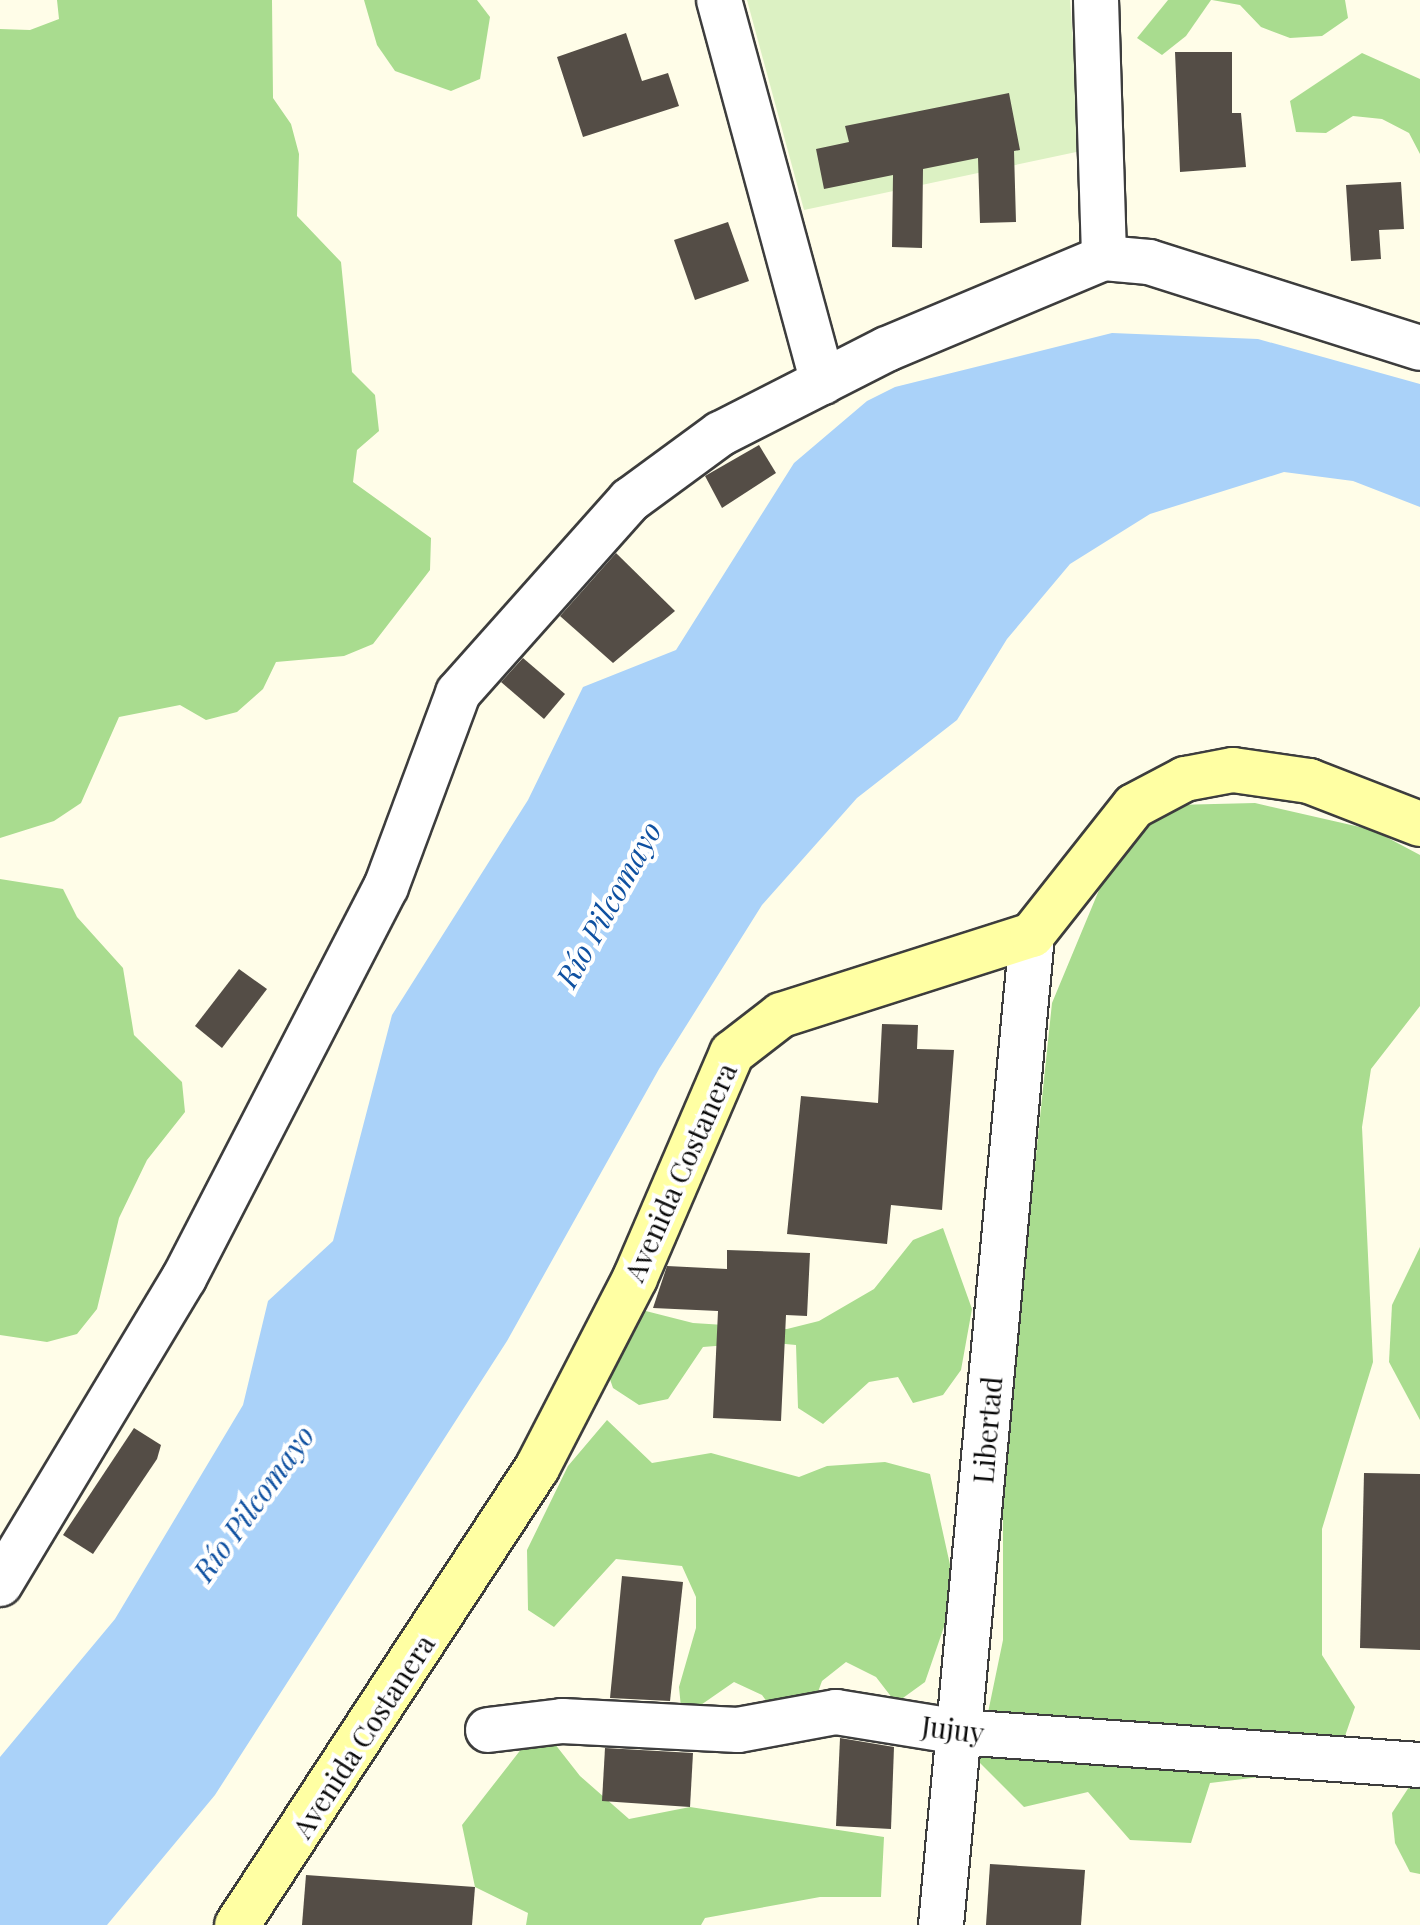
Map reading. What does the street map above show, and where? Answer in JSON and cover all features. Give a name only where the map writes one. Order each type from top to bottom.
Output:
[{"type":"street","points":[[719,0],[823,382]]},
{"type":"street","points":[[1096,0],[1104,258]]},
{"type":"street","points":[[0,1584],[184,1278],[386,887],[458,693],[630,500],[720,434],[823,382],[1104,258],[1149,262],[1420,348]]},
{"type":"street","points":[[1032,935],[1134,806],[1185,779],[1233,770],[1309,781],[1420,824]]},
{"type":"street","name":"Libertad","points":[[941,1925],[1032,935]]},
{"type":"street","name":"Avenida Costanera","points":[[237,1925],[537,1468],[635,1278],[732,1053],[781,1015],[1032,935]]},
{"type":"street","name":"Jujuy","points":[[488,1730],[562,1721],[738,1730],[836,1712],[959,1732],[1420,1765]]},
{"type":"green space","points":[[57,0],[272,0],[273,98],[291,124],[299,154],[297,216],[341,262],[352,372],[375,395],[379,431],[357,450],[353,482],[431,538],[430,570],[373,644],[344,656],[276,662],[263,689],[237,712],[206,720],[180,705],[119,717],[81,803],[54,821],[0,838],[0,29],[30,30],[59,19]]},
{"type":"green space","points":[[364,0],[477,0],[490,17],[480,79],[451,91],[395,71],[377,45]]},
{"type":"green space","points":[[747,0],[1070,0],[1081,151],[804,210]]},
{"type":"green space","points":[[1168,0],[1211,0],[1186,36],[1162,55],[1137,38]]},
{"type":"green space","points":[[1212,0],[1345,0],[1348,18],[1322,36],[1290,38],[1261,27],[1240,5]]},
{"type":"green space","points":[[1362,53],[1420,79],[1420,154],[1409,133],[1382,119],[1353,116],[1326,133],[1296,132],[1290,101]]},
{"type":"green space","points":[[1255,803],[1373,830],[1420,855],[1420,1006],[1371,1069],[1362,1127],[1373,1362],[1322,1529],[1322,1655],[1355,1707],[1334,1768],[1210,1783],[1191,1843],[1130,1840],[1088,1792],[1024,1807],[978,1761],[1003,1640],[1003,1314],[1033,1184],[1052,1003],[1134,806]]},
{"type":"green space","points":[[0,879],[63,889],[77,917],[123,968],[134,1035],[182,1082],[185,1112],[147,1160],[119,1218],[97,1309],[77,1334],[47,1342],[0,1335]]},
{"type":"green space","points":[[943,1228],[972,1309],[961,1370],[943,1395],[913,1403],[898,1377],[869,1382],[823,1424],[798,1408],[796,1345],[764,1342],[703,1347],[668,1399],[639,1405],[613,1388],[603,1359],[630,1307],[693,1323],[787,1329],[819,1321],[874,1289],[913,1240]]},
{"type":"green space","points":[[1420,1247],[1420,1420],[1389,1362],[1392,1305]]},
{"type":"green space","points":[[607,1420],[652,1463],[711,1453],[799,1477],[827,1466],[885,1462],[930,1474],[956,1592],[925,1682],[896,1703],[876,1677],[846,1662],[822,1681],[811,1711],[781,1721],[762,1695],[734,1682],[682,1718],[679,1687],[696,1628],[696,1597],[682,1566],[616,1559],[554,1627],[528,1610],[527,1550],[568,1466]]},
{"type":"green space","points":[[540,1725],[580,1776],[629,1819],[690,1807],[884,1837],[881,1897],[820,1897],[705,1918],[701,1925],[526,1925],[528,1913],[475,1887],[462,1825]]},
{"type":"green space","points":[[1409,1787],[1420,1787],[1420,1874],[1410,1872],[1395,1843],[1392,1813]]},
{"type":"water","name":"Río Pilcomayo","points":[[1112,333],[1258,339],[1420,384],[1420,507],[1353,481],[1284,472],[1150,514],[1070,564],[1007,639],[957,720],[857,798],[762,905],[659,1069],[507,1341],[215,1795],[107,1925],[0,1925],[0,1757],[115,1619],[243,1405],[268,1301],[333,1241],[392,1015],[528,800],[583,687],[676,650],[794,463],[867,401],[895,387]]},
{"type":"building","points":[[626,33],[642,81],[668,73],[679,106],[583,137],[557,57]]},
{"type":"building","points":[[1175,52],[1232,52],[1232,113],[1241,113],[1246,167],[1180,172]]},
{"type":"building","points":[[1009,93],[1020,150],[1014,151],[1016,222],[980,223],[978,158],[923,169],[922,248],[892,247],[893,175],[824,189],[816,149],[849,142],[845,126]]},
{"type":"building","points":[[1401,182],[1404,229],[1379,230],[1381,259],[1351,261],[1346,185]]},
{"type":"building","points":[[728,222],[749,281],[695,300],[674,240]]},
{"type":"building","points":[[759,445],[776,473],[722,508],[705,476]]},
{"type":"building","points":[[616,553],[675,611],[613,663],[560,616]]},
{"type":"building","points":[[523,658],[565,694],[544,719],[501,682]]},
{"type":"building","points":[[239,969],[267,989],[222,1048],[195,1026]]},
{"type":"building","points":[[882,1024],[918,1025],[917,1049],[954,1050],[942,1210],[891,1205],[887,1244],[787,1234],[801,1096],[878,1103]]},
{"type":"building","points":[[727,1250],[810,1253],[807,1316],[786,1315],[781,1421],[713,1418],[718,1311],[653,1308],[667,1266],[727,1269]]},
{"type":"building","points":[[134,1428],[161,1445],[157,1459],[93,1554],[63,1535]]},
{"type":"building","points":[[1364,1473],[1420,1474],[1420,1650],[1360,1648]]},
{"type":"building","points":[[622,1576],[683,1582],[670,1701],[610,1698]]},
{"type":"building","points":[[840,1738],[894,1747],[891,1829],[836,1826]]},
{"type":"building","points":[[605,1748],[693,1753],[690,1807],[602,1801]]},
{"type":"building","points":[[990,1864],[1085,1870],[1081,1925],[986,1925]]},
{"type":"building","points":[[306,1875],[475,1887],[472,1925],[302,1925]]}]
